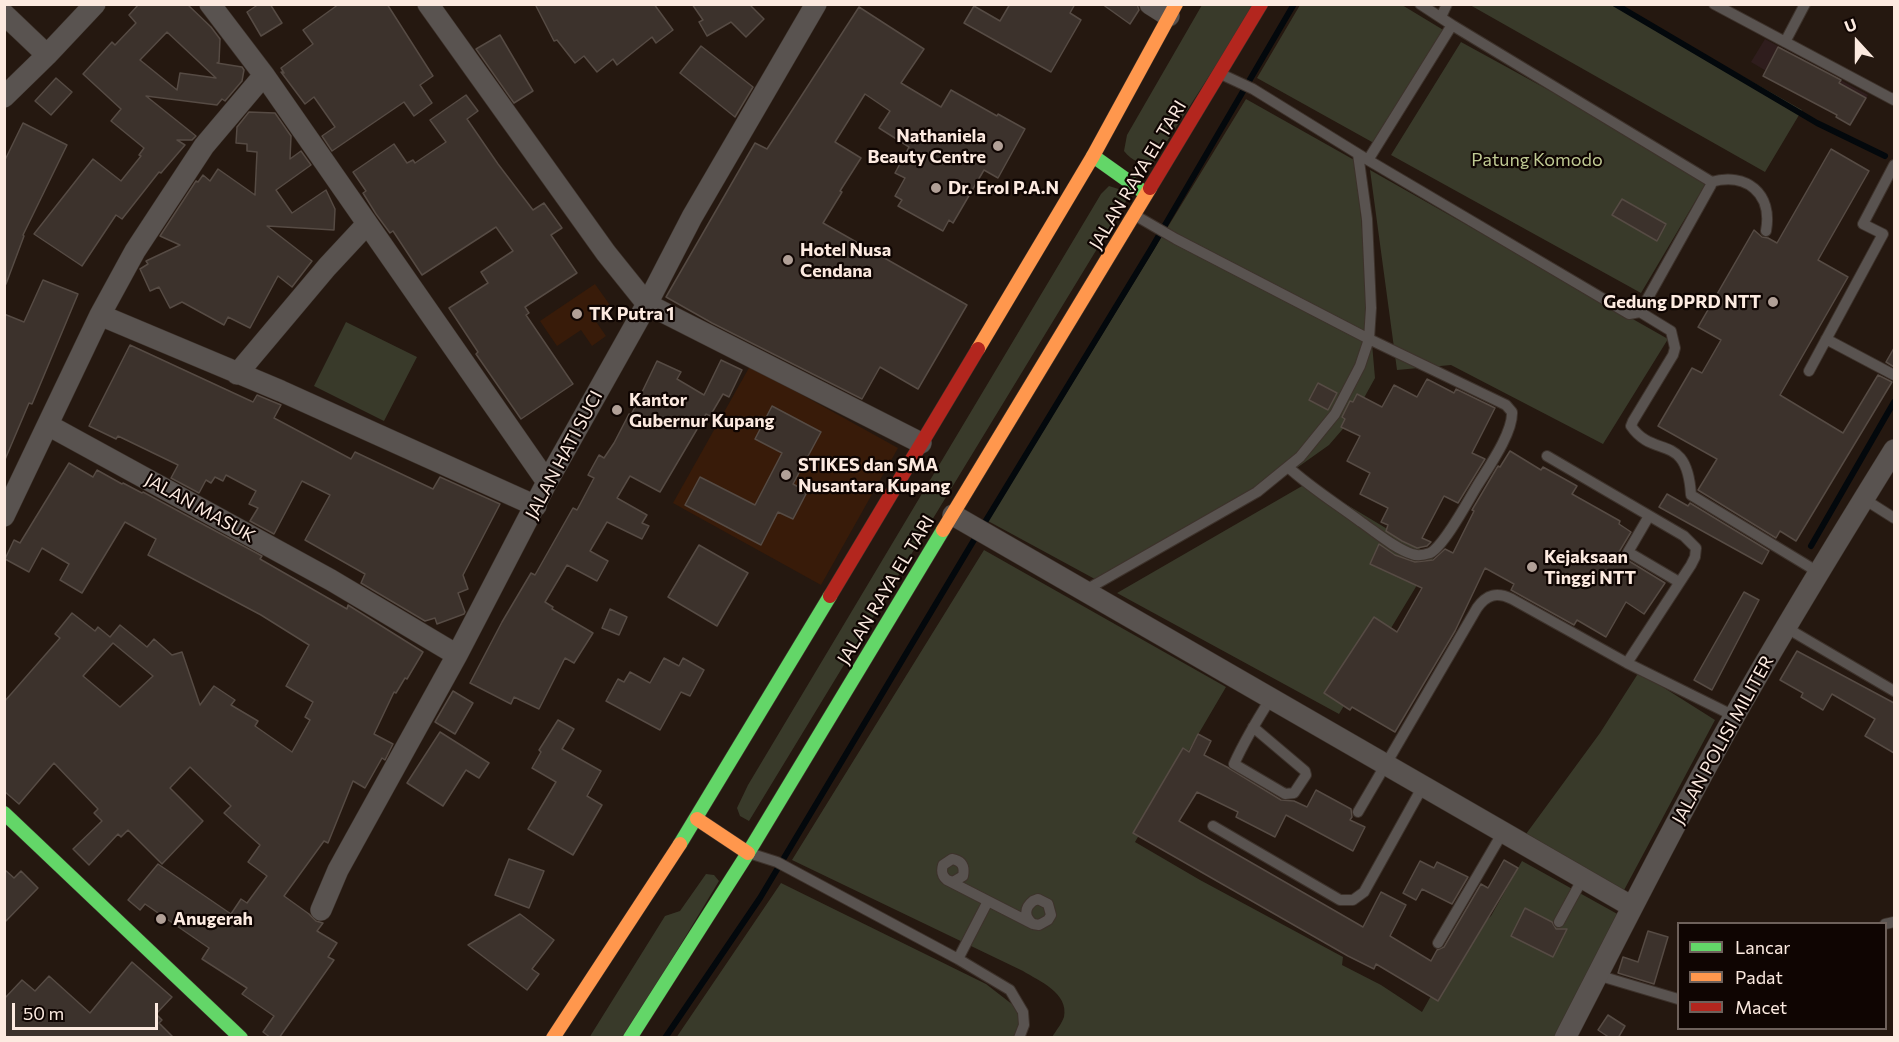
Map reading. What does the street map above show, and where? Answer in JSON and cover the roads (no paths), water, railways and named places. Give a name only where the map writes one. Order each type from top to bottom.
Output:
[{"type":"main road","name":"JALAN RAYA EL TARI","points":[[630,1038],[960,519],[1135,215],[1145,193],[1261,4]]},
{"type":"main road","points":[[553,1038],[697,819],[1093,156],[1172,10]]},
{"type":"main road","points":[[1093,156],[1145,193]]},
{"type":"main road","points":[[4,813],[241,1038]]},
{"type":"main road","points":[[697,819],[748,853]]},
{"type":"street","points":[[4,97],[48,55],[95,4]]},
{"type":"street","points":[[210,4],[264,75],[547,482]]},
{"type":"street","points":[[428,4],[606,253],[647,304],[921,443]]},
{"type":"street","name":"JALAN HATI SUCI","points":[[321,910],[338,870],[457,655],[547,482],[647,304],[692,217],[816,4]]},
{"type":"street","points":[[1150,4],[1172,10]]},
{"type":"street","points":[[4,15],[48,55]]},
{"type":"street","points":[[4,516],[100,315],[135,251],[204,146],[264,75]]},
{"type":"street","points":[[237,374],[327,267],[367,224]]},
{"type":"street","points":[[100,315],[302,400],[536,506]]},
{"type":"street","name":"JALAN MASUK","points":[[48,425],[331,580],[457,655]]},
{"type":"street","name":"JALAN POLISI MILITER","points":[[1565,1038],[1631,906],[1734,716],[1818,572],[1894,450]]},
{"type":"street","points":[[960,519],[1631,906]]},
{"type":"lane","points":[[1420,4],[1452,26],[1711,182],[1733,179],[1755,188],[1767,208],[1766,231]]},
{"type":"lane","points":[[1441,17],[1447,4]]},
{"type":"lane","points":[[1714,4],[1894,100],[1894,98]]},
{"type":"lane","points":[[1785,42],[1805,4]]},
{"type":"lane","points":[[1084,591],[1248,497],[1288,467],[1315,440],[1335,414],[1360,366],[1369,339],[1371,308],[1363,157],[1452,26]]},
{"type":"lane","points":[[1220,74],[1253,89],[1363,157],[1629,314],[1640,312],[1671,331],[1675,348],[1673,355],[1631,426],[1636,433],[1675,451],[1686,466],[1691,495],[1818,572]]},
{"type":"lane","points":[[1809,371],[1883,234],[1863,224],[1894,165]]},
{"type":"lane","points":[[1640,312],[1711,182]]},
{"type":"lane","points":[[1135,215],[1176,239],[1369,339],[1510,408],[1511,421],[1498,450],[1459,515],[1432,552],[1421,555],[1412,554],[1383,538],[1301,479],[1288,467]]},
{"type":"lane","points":[[1826,339],[1894,375]]},
{"type":"lane","points":[[1547,456],[1684,536],[1696,548],[1695,557],[1628,663]]},
{"type":"lane","points":[[1864,499],[1894,518]]},
{"type":"lane","points":[[1649,516],[1628,552],[1679,582]]},
{"type":"lane","points":[[1358,812],[1477,608],[1485,598],[1491,596],[1501,594],[1512,599],[1628,663],[1734,716]]},
{"type":"lane","points":[[1785,627],[1894,691]]},
{"type":"lane","points":[[1253,727],[1305,771],[1294,793],[1285,794],[1234,764],[1253,727],[1271,698]]},
{"type":"lane","points":[[1213,826],[1340,900],[1353,900],[1364,892],[1424,786]]},
{"type":"lane","points":[[1437,943],[1503,832]]},
{"type":"lane","points":[[748,853],[777,862],[958,959],[1010,990],[1023,1012],[1024,1025],[1019,1038]]},
{"type":"lane","points":[[1559,922],[1583,878]]},
{"type":"lane","points":[[947,880],[1033,924]]},
{"type":"lane","points":[[958,959],[988,901]]},
{"type":"lane","points":[[1597,975],[1677,999]]},
{"type":"waterway","points":[[665,1038],[760,898],[1151,249],[1294,4]]},
{"type":"waterway","points":[[1615,4],[1817,123],[1885,156]]},
{"type":"waterway","points":[[1811,546],[1894,402]]},
{"type":"place","name":"Nathaniela Beauty Centre","points":[[998,146]]},
{"type":"place","name":"Dr. Erol P.A.N","points":[[936,188]]},
{"type":"place","name":"Hotel Nusa Cendana","points":[[788,260]]},
{"type":"place","name":"Gedung DPRD NTT","points":[[1773,302]]},
{"type":"place","name":"TK Putra 1","points":[[577,314]]},
{"type":"place","name":"Kantor Gubernur Kupang","points":[[617,410]]},
{"type":"place","name":"STIKES dan SMA Nusantara Kupang","points":[[786,475]]},
{"type":"place","name":"Kejaksaan Tinggi NTT","points":[[1532,567]]},
{"type":"place","name":"Anugerah","points":[[161,919]]},
{"type":"park label","name":"Patung Komodo","points":[[1537,160]]}]
